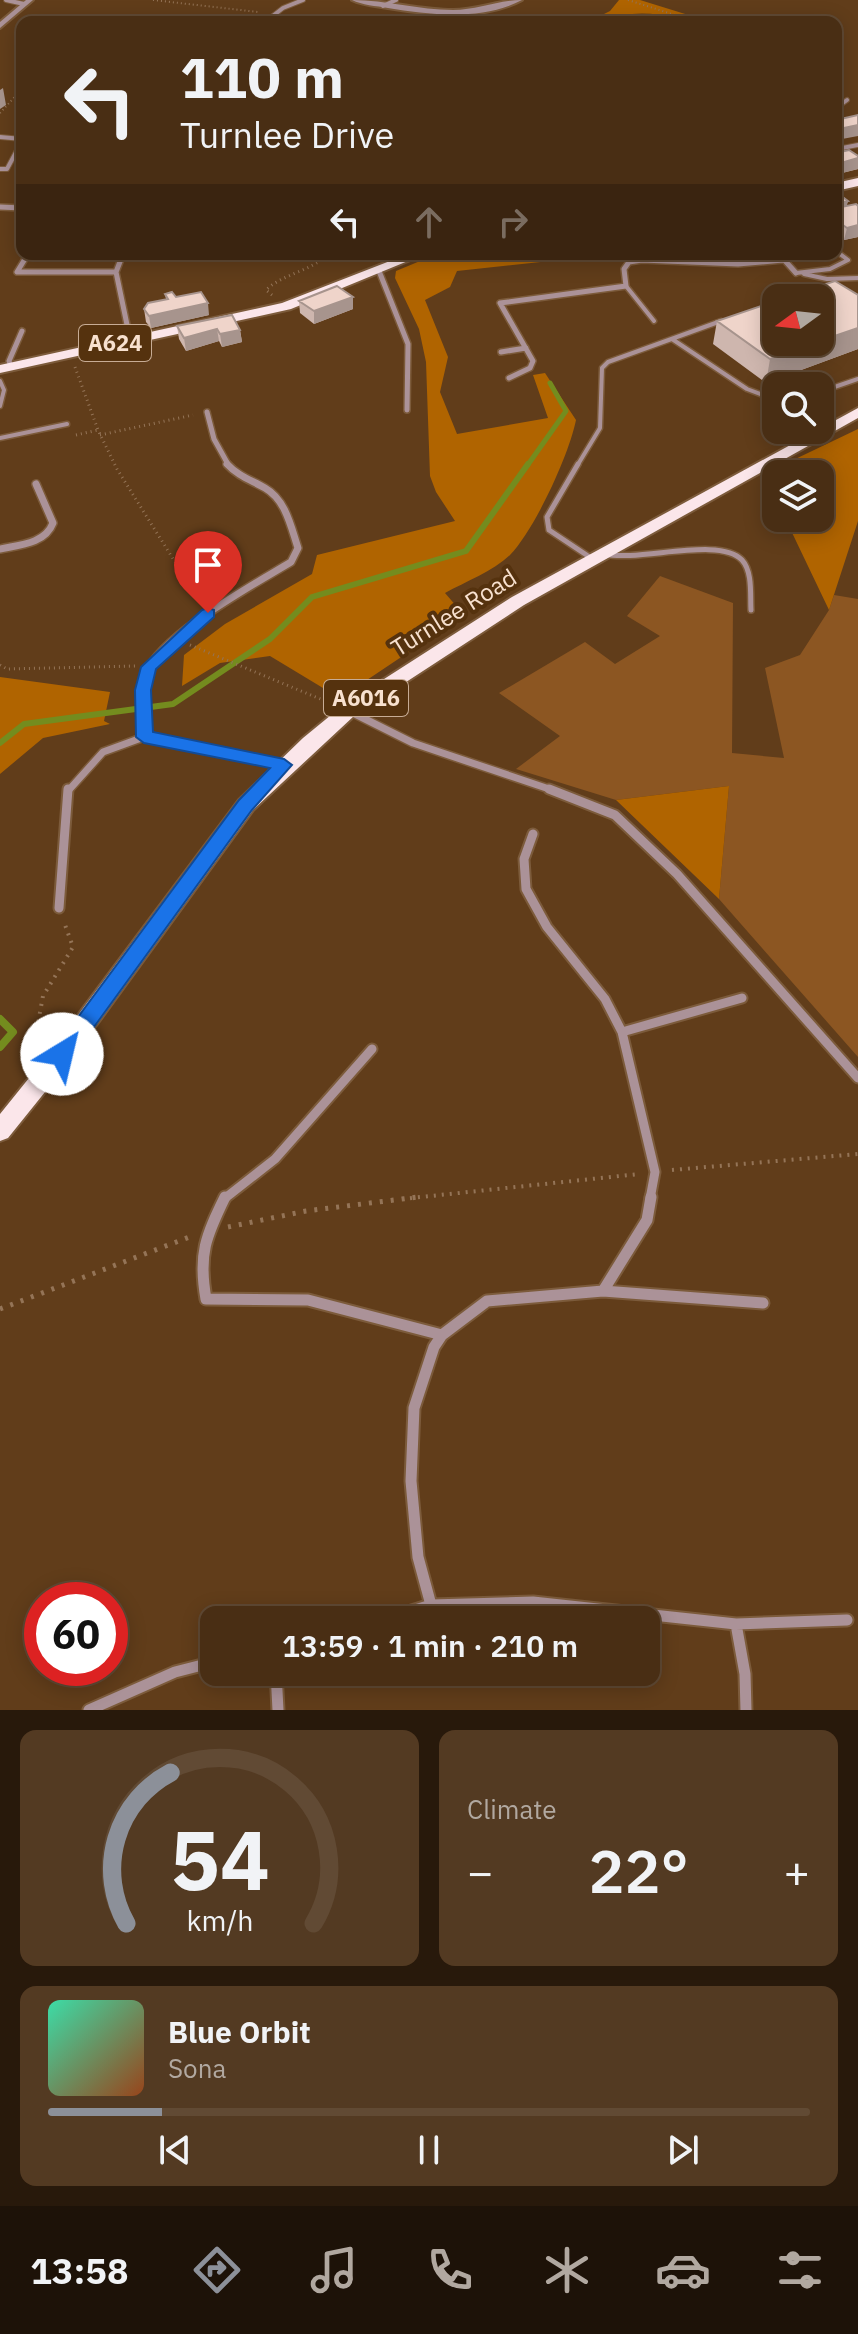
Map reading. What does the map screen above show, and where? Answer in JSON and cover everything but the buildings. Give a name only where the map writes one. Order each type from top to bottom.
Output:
[{"type":"main road","name":"A624","points":[[5,368],[286,306],[405,260]]},
{"type":"main road","name":"Turnlee Road","points":[[0,1131],[62,1054],[246,805],[284,765],[348,711],[434,653],[596,555],[858,412]]},
{"type":"street","points":[[6,0],[27,2]]},
{"type":"street","points":[[272,14],[303,0]]},
{"type":"street","points":[[355,0],[416,13],[488,9],[519,0]]},
{"type":"street","points":[[383,6],[396,0]]},
{"type":"street","points":[[0,26],[27,2]]},
{"type":"street","points":[[842,104],[847,100]]},
{"type":"street","points":[[0,169],[7,169],[16,152]]},
{"type":"street","points":[[24,260],[17,272],[116,272]]},
{"type":"street","points":[[121,260],[116,272],[130,339]]},
{"type":"street","points":[[509,378],[530,368],[533,361],[500,303],[626,286],[624,269],[629,262],[638,260]]},
{"type":"street","points":[[696,260],[731,264],[760,260]]},
{"type":"street","points":[[784,260],[796,273]]},
{"type":"street","points":[[379,271],[408,344],[407,410]]},
{"type":"street","points":[[5,368],[22,331]]},
{"type":"street","points":[[501,352],[526,348]]},
{"type":"street","points":[[144,737],[143,690],[149,667],[208,613],[291,562],[298,548],[278,499],[264,487],[238,476],[223,458],[207,412]]},
{"type":"street","points":[[0,549],[44,538],[52,529],[53,523],[36,484]]},
{"type":"street","points":[[348,711],[413,743],[593,804],[615,815],[677,874],[858,1078]]},
{"type":"street","points":[[59,908],[68,789],[103,752],[144,737],[284,765]]},
{"type":"street","points":[[533,834],[524,859],[526,889],[547,927],[605,999],[622,1032],[655,1172],[647,1220],[603,1291]]},
{"type":"street","points":[[622,1032],[742,998]]},
{"type":"street","points":[[372,1049],[275,1159],[225,1197],[204,1241],[203,1282],[206,1299],[308,1300],[442,1335]]},
{"type":"street","points":[[431,1605],[418,1557],[411,1481],[414,1408],[434,1347],[442,1335],[487,1301],[603,1291],[763,1303]]},
{"type":"street","points":[[428,1606],[533,1602],[736,1624],[847,1620]]},
{"type":"street","points":[[736,1624],[745,1674],[746,1710]]},
{"type":"street","points":[[89,1710],[175,1672],[200,1666]]},
{"type":"street","points":[[277,1686],[278,1710]]},
{"type":"lane","points":[[796,273],[830,269],[848,260],[842,256]]},
{"type":"lane","points":[[796,273],[827,279],[858,278]]},
{"type":"lane","points":[[626,286],[654,321]]},
{"type":"lane","points":[[725,319],[608,362],[602,368],[600,428],[547,517],[549,530],[596,555],[624,558],[717,551],[735,554],[745,564],[751,610]]},
{"type":"lane","points":[[672,339],[747,389],[762,395]]},
{"type":"lane","points":[[834,387],[858,379]]},
{"type":"lane","points":[[0,381],[4,390],[0,406]]},
{"type":"lane","points":[[0,438],[67,424]]},
{"type":"path","points":[[153,0],[272,14]]},
{"type":"path","points":[[628,0],[678,16]]},
{"type":"path","points":[[0,113],[16,96]]},
{"type":"path","points":[[286,306],[266,290],[274,280],[323,260]]},
{"type":"path","points":[[70,353],[100,435],[136,504],[208,613]]},
{"type":"path","points":[[100,435],[207,412]]},
{"type":"path","points":[[177,640],[348,711]]},
{"type":"path","points":[[0,665],[7,669],[106,665],[149,667]]},
{"type":"path","points":[[59,908],[73,947],[43,996],[36,1034],[62,1054]]},
{"type":"path","points":[[0,1309],[188,1237],[306,1211],[516,1185],[858,1154]]},
{"type":"shaded area","points":[[619,0],[640,0],[692,16],[600,16],[610,11]]},
{"type":"shaded area","points":[[423,260],[551,260],[457,271],[450,287],[425,300],[448,357],[440,392],[457,434],[548,418],[533,375],[545,373],[576,420],[559,471],[540,510],[510,555],[445,593],[464,615],[358,686],[328,691],[270,656],[220,663],[182,686],[184,655],[225,624],[312,574],[317,555],[455,521],[436,492],[430,476],[426,362],[419,329],[395,278],[396,271]]},
{"type":"shaded area","points":[[858,429],[858,521],[829,610],[792,532],[834,532],[834,460],[793,460],[827,444],[834,444],[834,440]]},
{"type":"shaded area","points":[[660,576],[733,603],[732,753],[784,758],[765,668],[800,655],[829,610],[834,595],[858,599],[858,1057],[719,899],[729,786],[616,800],[516,769],[560,736],[499,693],[585,642],[615,664],[660,636],[627,616]]},
{"type":"shaded area","points":[[0,677],[110,692],[104,721],[110,724],[43,738],[0,774]]},
{"type":"shaded area","points":[[729,786],[719,899],[616,800]]},
{"type":"waterway","points":[[527,466],[566,411],[550,383]]},
{"type":"waterway","points":[[0,743],[24,724],[173,704],[270,639],[312,597],[466,551],[528,464]]},
{"type":"waterway","points":[[0,1019],[13,1032],[0,1047]]},
{"type":"route","points":[[62,1054],[246,805],[284,765],[144,737],[144,676],[149,667],[208,613]]}]
